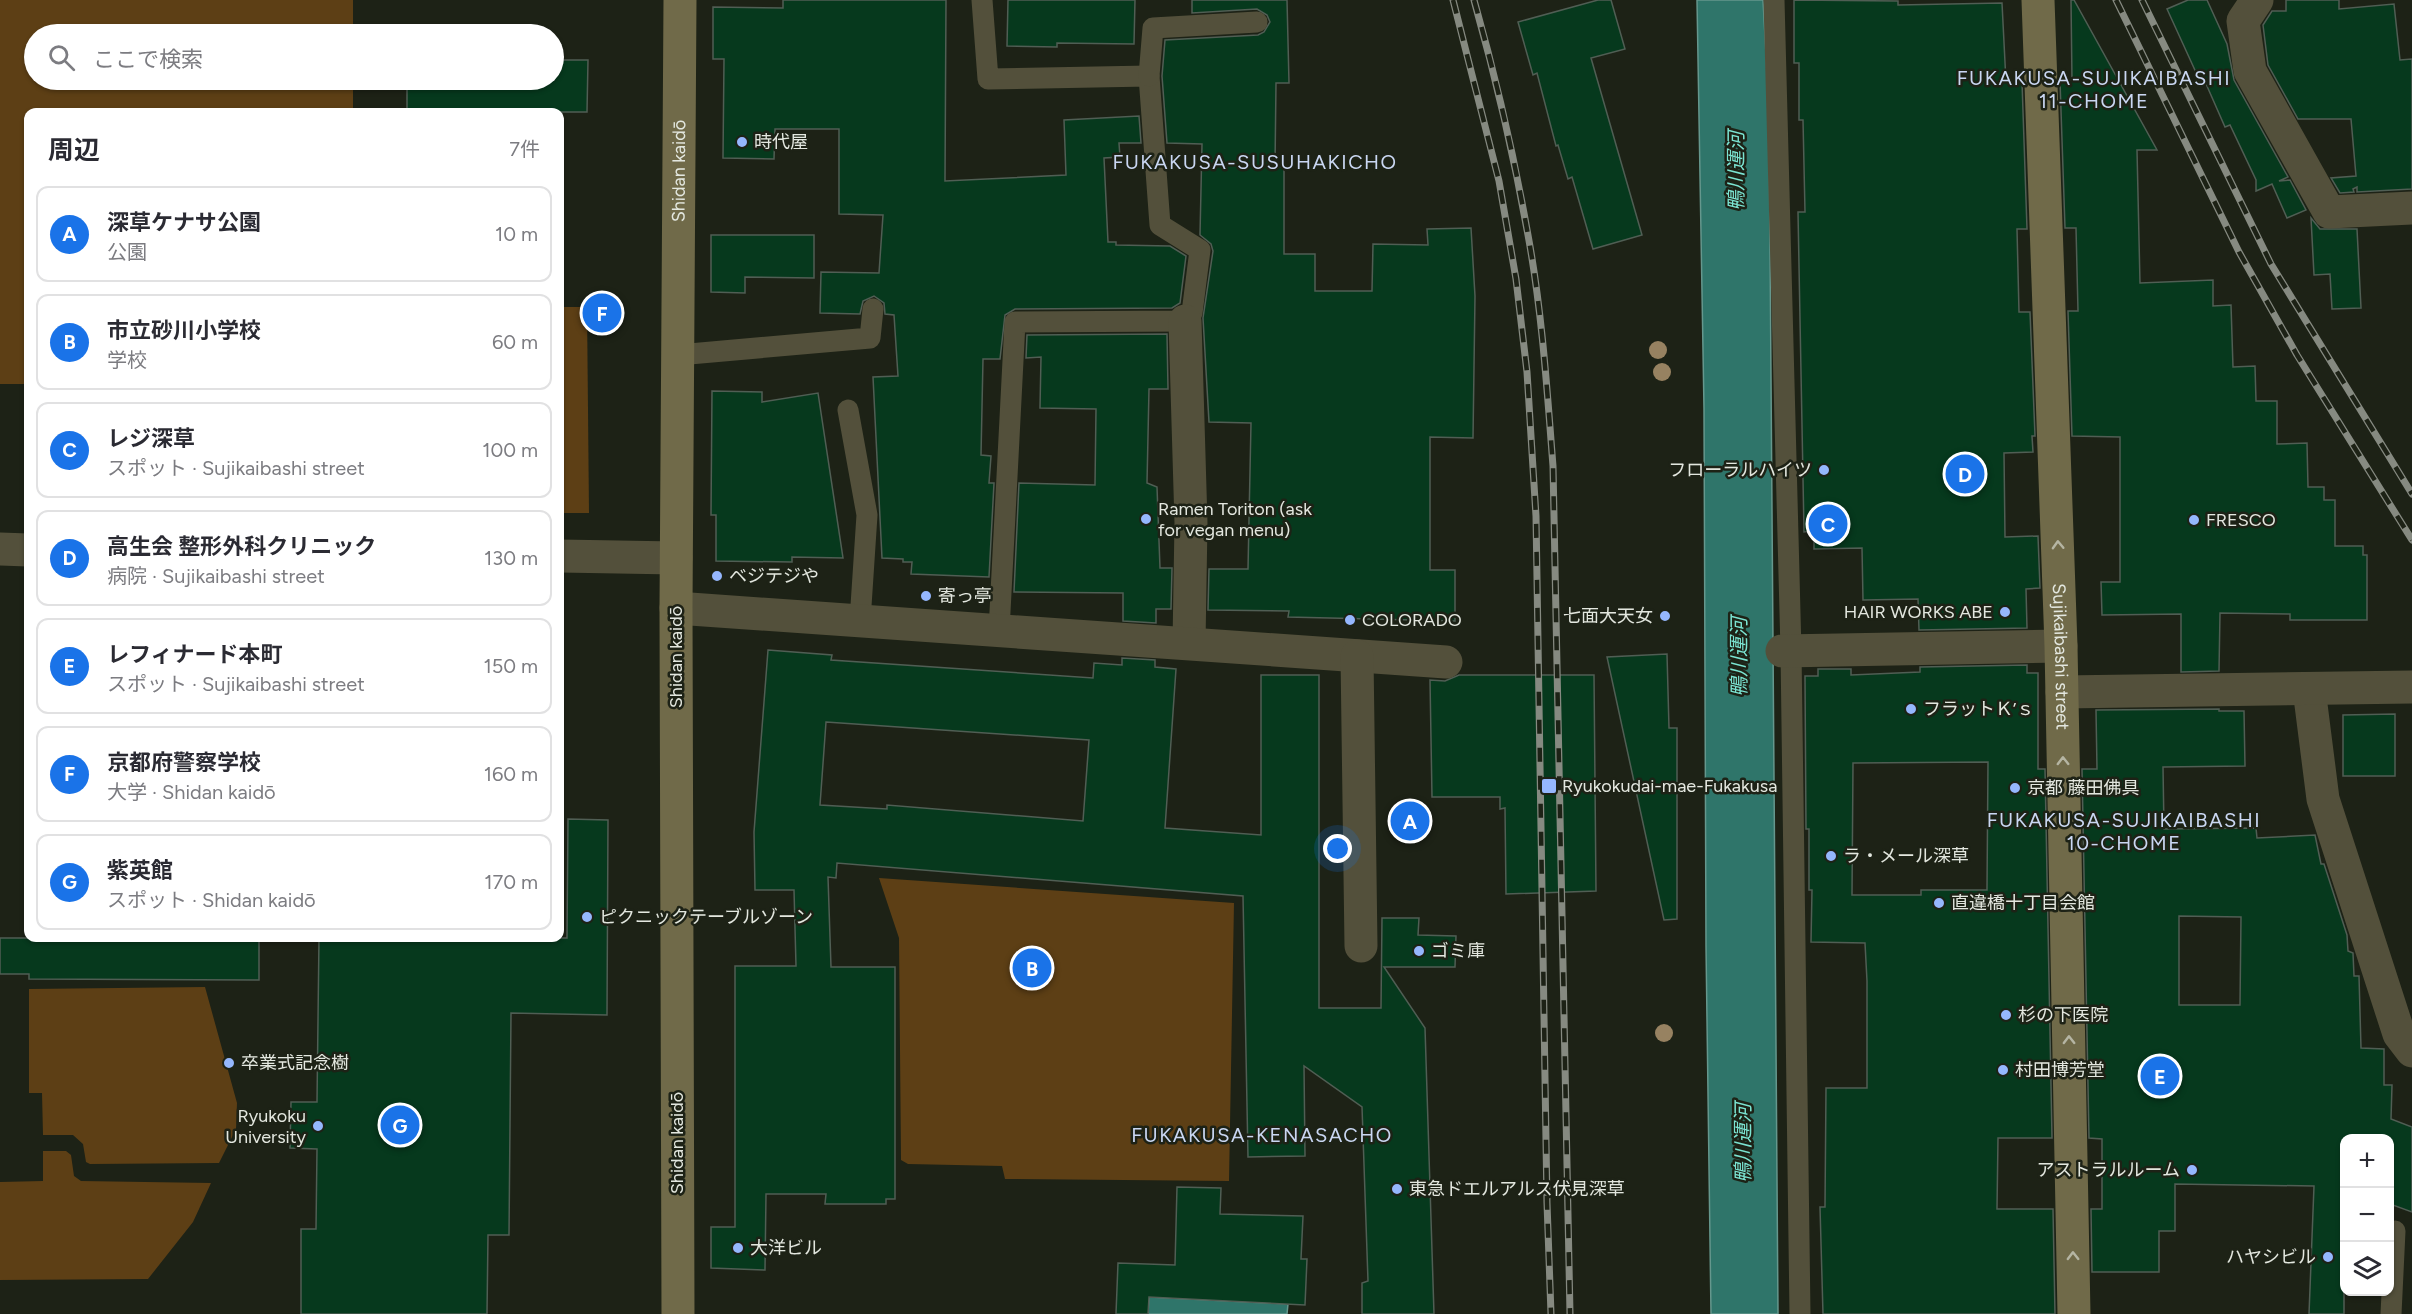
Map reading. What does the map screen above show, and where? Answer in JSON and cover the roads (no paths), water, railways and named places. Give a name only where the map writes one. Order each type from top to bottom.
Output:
[{"type":"street","name":"Shidan kaidō","points":[[678,1314],[676,558],[680,0]]},
{"type":"street","name":"Sujikaibashi street","points":[[2038,0],[2061,646],[2074,1314]]},
{"type":"street","points":[[2257,0],[2243,21],[2250,71],[2329,212],[2412,208]]},
{"type":"street","points":[[1185,321],[1191,524],[1189,644]]},
{"type":"street","points":[[0,549],[24,550]]},
{"type":"street","points":[[564,556],[676,558]]},
{"type":"street","points":[[676,608],[1446,662]]},
{"type":"street","points":[[1786,651],[2061,646]]},
{"type":"street","points":[[1357,656],[1361,946]]},
{"type":"street","points":[[2062,692],[2412,687]]},
{"type":"street","points":[[2309,688],[2323,799],[2399,1034],[2412,1051]]},
{"type":"lane","points":[[982,0],[988,79],[1149,76]]},
{"type":"lane","points":[[1774,0],[1800,1314]]},
{"type":"lane","points":[[999,631],[1015,322],[1185,321],[1192,313],[1200,250],[1160,225],[1149,76],[1153,28],[1257,22]]},
{"type":"lane","points":[[678,355],[870,338],[873,309]]},
{"type":"lane","points":[[848,410],[867,515],[860,621]]},
{"type":"lane","points":[[2391,1314],[2396,1231]]},
{"type":"water","name":"鴨川運河","points":[[1697,0],[1763,0],[1769,110],[1778,1314],[1711,1314],[1706,946],[1704,409]]},
{"type":"water","points":[[1149,1297],[1288,1304],[1287,1314],[1148,1314]]},
{"type":"railway","points":[[1453,0],[1499,181],[1516,279],[1527,372],[1536,516],[1547,1203],[1551,1314]]},
{"type":"railway","points":[[1474,0],[1511,146],[1523,205],[1544,350],[1553,466],[1570,1314]]},
{"type":"railway","points":[[2116,0],[2239,252],[2297,355],[2412,540]]},
{"type":"railway","points":[[2142,0],[2271,264],[2412,494]]},
{"type":"place","name":"時代屋","points":[[742,142]]},
{"type":"place","name":"京都府警察学校","points":[[602,313]]},
{"type":"place","name":"フローラルハイツ","points":[[1824,470]]},
{"type":"place","name":"高生会 整形外科クリニック","points":[[1965,474]]},
{"type":"place","name":"Ramen Toriton (ask for vegan menu)","points":[[1146,519]]},
{"type":"place","name":"FRESCO","points":[[2194,520]]},
{"type":"place","name":"レジ深草","points":[[1828,524]]},
{"type":"place","name":"ベジテジや","points":[[717,576]]},
{"type":"place","name":"寄っ亭","points":[[926,596]]},
{"type":"place","name":"HAIR WORKS ABE","points":[[2005,612]]},
{"type":"place","name":"七面大天女","points":[[1665,616]]},
{"type":"place","name":"COLORADO","points":[[1350,620]]},
{"type":"place","name":"フラットＫ’ｓ","points":[[1911,709]]},
{"type":"place","name":"Ryukokudai-mae-Fukakusa","points":[[1549,786]]},
{"type":"place","name":"京都 藤田佛具","points":[[2015,788]]},
{"type":"place","name":"深草ケナサ公園","points":[[1410,821]]},
{"type":"place","name":"ラ・メール深草","points":[[1831,856]]},
{"type":"place","name":"直違橋十丁目会館","points":[[1939,903]]},
{"type":"place","name":"ピクニックテーブルゾーン","points":[[587,917]]},
{"type":"place","name":"ゴミ庫","points":[[1419,951]]},
{"type":"place","name":"市立砂川小学校","points":[[1032,968]]},
{"type":"place","name":"杉の下医院","points":[[2006,1015]]},
{"type":"place","name":"卒業式記念樹","points":[[229,1063]]},
{"type":"place","name":"村田博芳堂","points":[[2003,1070]]},
{"type":"place","name":"レフィナード本町","points":[[2160,1076]]},
{"type":"place","name":"紫英館","points":[[400,1125]]},
{"type":"place","name":"Ryukoku University","points":[[318,1126]]},
{"type":"place","name":"アストラルルーム","points":[[2192,1170]]},
{"type":"place","name":"東急ドエルアルス伏見深草","points":[[1397,1189]]},
{"type":"place","name":"大洋ビル","points":[[738,1248]]},
{"type":"place","name":"ハヤシビル","points":[[2328,1257]]},
{"type":"district","name":"FUKAKUSA-SUJIKAIBASHI 11-CHOME","points":[[2094,90]]},
{"type":"district","name":"FUKAKUSA-SUSUHAKICHO","points":[[1255,162]]},
{"type":"district","name":"FUKAKUSA-SUJIKAIBASHI 10-CHOME","points":[[2124,832]]},
{"type":"district","name":"FUKAKUSA-KENASACHO","points":[[1262,1135]]}]
